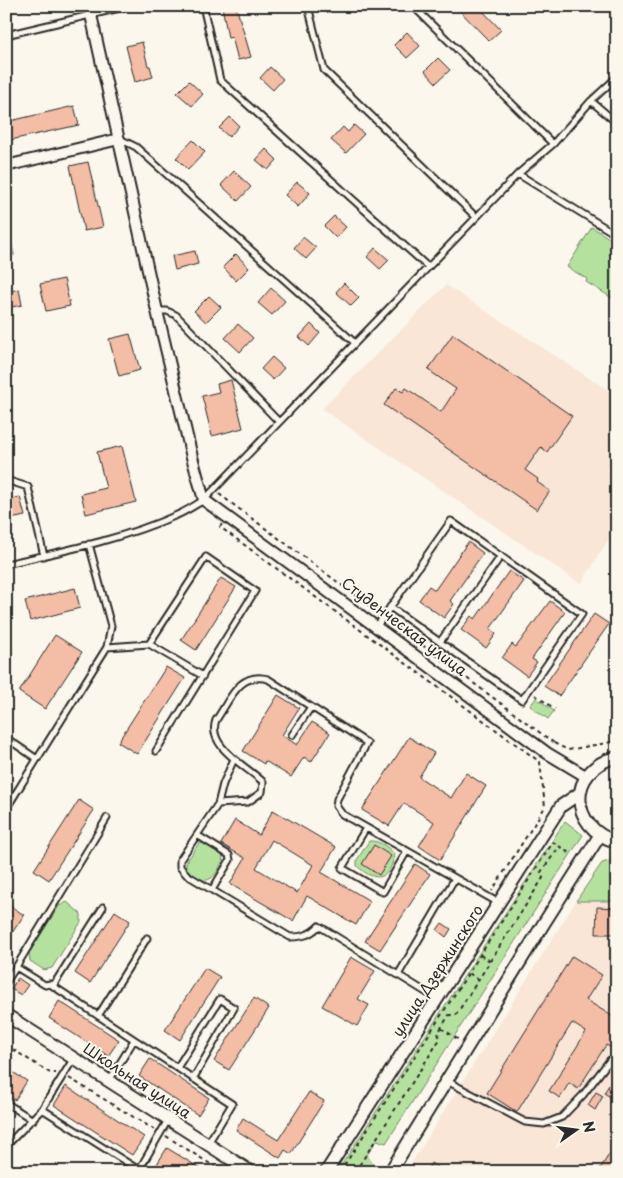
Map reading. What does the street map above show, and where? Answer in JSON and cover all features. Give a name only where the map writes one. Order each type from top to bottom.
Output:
[{"type":"street","points":[[90,11],[157,311],[204,500]]},
{"type":"street","points":[[6,166],[119,139]]},
{"type":"street","name":"Студенческая улица","points":[[204,500],[547,753],[587,776]]},
{"type":"street","points":[[617,757],[598,764],[587,776],[580,793],[580,806],[585,819],[593,830],[617,842]]},
{"type":"street","name":"улица Дзержинского","points":[[326,1172],[561,806],[580,793]]},
{"type":"street","points":[[390,1172],[600,835]]},
{"type":"street","name":"Школьная улица","points":[[6,1015],[250,1172]]},
{"type":"lane","points":[[6,35],[90,11],[128,6]]},
{"type":"lane","points":[[203,6],[220,80],[428,267]]},
{"type":"lane","points":[[308,6],[324,70],[476,217]]},
{"type":"lane","points":[[413,6],[553,144]]},
{"type":"lane","points":[[6,564],[44,556],[138,530],[179,515],[204,500],[476,217],[518,174],[553,144],[591,101],[617,77]]},
{"type":"lane","points":[[591,101],[617,123]]},
{"type":"lane","points":[[119,139],[136,147],[355,343]]},
{"type":"lane","points":[[518,174],[617,235]]},
{"type":"lane","points":[[157,311],[167,311],[176,316],[279,422]]},
{"type":"lane","points":[[6,480],[28,487],[44,556]]},
{"type":"lane","points":[[6,484],[14,482]]},
{"type":"lane","points":[[377,626],[451,521],[582,614],[522,700],[390,608]]},
{"type":"lane","points":[[6,809],[107,647],[111,626],[89,544]]},
{"type":"lane","points":[[440,642],[501,556]]},
{"type":"lane","points":[[150,644],[206,557],[255,591],[156,751]]},
{"type":"lane","points":[[107,647],[150,644],[203,676]]},
{"type":"lane","points":[[218,804],[248,802],[262,792],[263,782],[234,759],[214,735],[214,727],[216,720],[241,683],[258,676],[268,679],[367,743],[337,798],[336,806],[342,814],[499,903]]},
{"type":"lane","points":[[292,735],[311,708]]},
{"type":"lane","points":[[6,738],[37,759]]},
{"type":"lane","points":[[234,759],[223,784],[218,804],[180,860],[180,867],[187,875],[290,937],[312,933],[319,926],[438,999]]},
{"type":"lane","points":[[6,982],[107,818]]},
{"type":"lane","points":[[366,828],[342,868],[383,892],[407,851]]},
{"type":"lane","points":[[197,835],[229,855],[230,860],[212,890]]},
{"type":"lane","points":[[398,975],[455,878]]},
{"type":"lane","points":[[52,986],[102,907]]},
{"type":"lane","points":[[98,1016],[147,938]]},
{"type":"lane","points":[[16,967],[45,985],[52,986],[232,1104],[207,1145]]},
{"type":"lane","points":[[177,1068],[220,999],[234,1008],[193,1078]]},
{"type":"lane","points":[[109,1081],[134,1040]]},
{"type":"lane","points":[[6,1146],[42,1109],[74,1058]]},
{"type":"lane","points":[[447,1080],[525,1122],[544,1124],[562,1117],[584,1095],[610,1060],[617,1058]]},
{"type":"lane","points":[[6,1103],[32,1120]]},
{"type":"lane","points":[[42,1109],[139,1171],[168,1120]]},
{"type":"path","points":[[214,490],[554,743],[568,750],[617,741]]},
{"type":"path","points":[[236,506],[220,527],[540,762]]},
{"type":"path","points":[[528,691],[555,709]]},
{"type":"path","points":[[488,897],[545,807],[540,762],[554,743]]},
{"type":"path","points":[[340,1172],[553,842],[569,853]]},
{"type":"path","points":[[541,872],[559,847]]},
{"type":"path","points":[[539,864],[544,867],[541,872]]},
{"type":"path","points":[[355,1172],[440,1039],[438,1033],[449,1015],[456,1015],[543,878],[541,872],[536,869]]},
{"type":"path","points":[[480,955],[490,961]]},
{"type":"path","points":[[469,973],[478,980]]},
{"type":"path","points":[[441,1028],[459,1040]]},
{"type":"path","points":[[6,1045],[50,1073],[63,1074],[223,1172]]},
{"type":"shaded area","points":[[446,285],[617,396],[617,455],[607,470],[617,476],[617,525],[581,584],[322,409]]},
{"type":"shaded area","points":[[576,901],[617,901],[617,1172],[406,1172]]},
{"type":"green space","points":[[592,227],[617,243],[617,301],[586,282],[587,279],[567,267]]},
{"type":"green space","points":[[536,698],[554,711],[548,719],[530,706]]},
{"type":"green space","points":[[565,821],[583,835],[386,1143],[377,1140],[367,1155],[373,1165],[369,1172],[337,1172]]},
{"type":"green space","points":[[369,841],[383,844],[394,854],[386,874],[376,877],[357,866],[357,860]]},
{"type":"green space","points":[[199,843],[212,847],[223,857],[217,872],[213,877],[205,880],[198,878],[186,868],[186,863]]},
{"type":"green space","points":[[617,859],[617,901],[576,901],[602,863]]},
{"type":"green space","points":[[67,902],[81,914],[81,922],[52,968],[44,970],[30,961],[29,953],[59,906]]},
{"type":"building","points":[[222,6],[236,6],[251,57],[238,60],[232,37],[228,38]]},
{"type":"building","points":[[455,6],[478,6],[501,30],[489,41]]},
{"type":"building","points":[[407,32],[420,46],[407,58],[394,45]]},
{"type":"building","points":[[142,42],[153,77],[135,82],[126,46]]},
{"type":"building","points":[[438,58],[450,70],[436,83],[425,71]]},
{"type":"building","points":[[270,67],[283,79],[273,90],[260,78]]},
{"type":"building","points":[[189,81],[203,94],[192,106],[177,93]]},
{"type":"building","points":[[74,106],[79,125],[6,141],[6,122]]},
{"type":"building","points":[[230,117],[239,126],[229,137],[219,128]]},
{"type":"building","points":[[354,125],[364,134],[346,153],[331,140],[343,127],[348,132]]},
{"type":"building","points":[[193,140],[205,152],[188,170],[176,158]]},
{"type":"building","points":[[266,149],[277,160],[268,170],[256,160]]},
{"type":"building","points":[[88,162],[103,227],[84,231],[70,166]]},
{"type":"building","points":[[234,171],[251,187],[238,201],[221,185]]},
{"type":"building","points":[[297,182],[310,193],[298,207],[285,195]]},
{"type":"building","points":[[334,216],[346,227],[336,238],[324,226]]},
{"type":"building","points":[[9,232],[14,255],[6,257],[6,233]]},
{"type":"building","points":[[303,237],[316,248],[306,259],[294,248]]},
{"type":"building","points":[[375,248],[389,260],[380,269],[367,257]]},
{"type":"building","points":[[195,251],[198,264],[175,270],[172,256]]},
{"type":"building","points":[[236,254],[249,268],[236,281],[223,267]]},
{"type":"building","points":[[64,279],[70,306],[46,311],[40,284]]},
{"type":"building","points":[[344,283],[359,298],[351,306],[336,292]]},
{"type":"building","points":[[271,288],[285,301],[272,315],[258,303]]},
{"type":"building","points":[[19,289],[22,305],[6,308],[6,292]]},
{"type":"building","points":[[209,296],[221,307],[206,322],[194,311]]},
{"type":"building","points":[[238,324],[253,338],[240,352],[225,338]]},
{"type":"building","points":[[311,324],[320,333],[309,346],[299,337]]},
{"type":"building","points":[[130,334],[140,370],[119,376],[109,339]]},
{"type":"building","points":[[453,334],[572,416],[547,452],[541,447],[525,470],[550,491],[537,510],[384,405],[396,388],[403,392],[406,388],[441,412],[456,389],[428,370]]},
{"type":"building","points":[[272,357],[284,368],[273,380],[261,369]]},
{"type":"building","points":[[231,380],[243,428],[212,436],[202,396],[219,392],[217,384]]},
{"type":"building","points":[[122,446],[136,502],[86,514],[81,494],[106,488],[97,452]]},
{"type":"building","points":[[20,497],[25,516],[6,520],[6,500]]},
{"type":"building","points":[[468,542],[483,553],[450,601],[454,604],[444,618],[419,600],[429,586],[435,590]]},
{"type":"building","points":[[509,571],[524,581],[490,629],[496,634],[486,648],[461,630],[471,616],[475,619]]},
{"type":"building","points":[[221,578],[236,587],[196,650],[181,640]]},
{"type":"building","points":[[75,588],[80,608],[30,621],[25,601]]},
{"type":"building","points":[[550,601],[565,612],[532,659],[537,662],[527,676],[502,658],[512,644],[516,647]]},
{"type":"building","points":[[594,614],[609,624],[559,696],[544,686]]},
{"type":"building","points":[[55,635],[82,652],[45,709],[19,692]]},
{"type":"building","points":[[166,667],[185,678],[137,754],[118,742]]},
{"type":"building","points":[[278,695],[299,708],[282,735],[297,745],[312,722],[330,733],[311,762],[304,757],[291,777],[265,761],[264,764],[243,751]]},
{"type":"building","points":[[409,737],[434,753],[419,777],[451,798],[466,773],[486,786],[440,860],[419,846],[434,822],[404,803],[389,826],[362,810]]},
{"type":"building","points":[[79,800],[94,810],[49,880],[34,870]]},
{"type":"building","points":[[273,810],[336,847],[321,872],[370,901],[356,925],[307,896],[293,921],[230,884],[245,858],[221,844],[235,820],[259,835]],"holes":[[[272,840],[313,865],[297,893],[256,868]]]},
{"type":"building","points":[[374,845],[391,856],[379,875],[362,864]]},
{"type":"building","points":[[415,864],[430,874],[380,950],[365,941]]},
{"type":"building","points":[[9,905],[24,915],[6,942],[6,909]]},
{"type":"building","points":[[597,907],[617,908],[617,934],[596,934]]},
{"type":"building","points":[[115,911],[130,921],[90,983],[75,973]]},
{"type":"building","points":[[442,923],[451,929],[446,937],[437,930]]},
{"type":"building","points":[[572,956],[602,975],[586,1000],[617,1019],[617,1051],[606,1045],[578,1089],[569,1083],[560,1098],[549,1091],[586,1032],[572,1023],[517,1112],[487,1093]]},
{"type":"building","points":[[351,957],[375,971],[358,999],[369,1005],[357,1026],[322,1006]]},
{"type":"building","points":[[205,968],[220,977],[180,1040],[165,1030]]},
{"type":"building","points":[[18,978],[28,985],[21,995],[11,989]]},
{"type":"building","points":[[254,998],[269,1008],[229,1070],[214,1061]]},
{"type":"building","points":[[59,1001],[119,1040],[108,1056],[49,1018]]},
{"type":"building","points":[[150,1059],[209,1098],[198,1115],[139,1076]]},
{"type":"building","points":[[6,1068],[27,1081],[15,1100],[6,1094]]},
{"type":"building","points":[[617,1072],[617,1101],[604,1093]]},
{"type":"building","points":[[66,1086],[144,1137],[132,1155],[54,1105]]},
{"type":"building","points":[[309,1092],[324,1101],[291,1154],[285,1150],[280,1158],[236,1130],[243,1118],[278,1140]]},
{"type":"building","points":[[596,1092],[603,1096],[595,1110],[588,1105]]},
{"type":"building","points":[[617,1142],[617,1172],[598,1172]]},
{"type":"building","points":[[167,1148],[206,1172],[169,1172],[157,1164]]},
{"type":"building","points":[[431,1163],[445,1172],[426,1172]]}]
